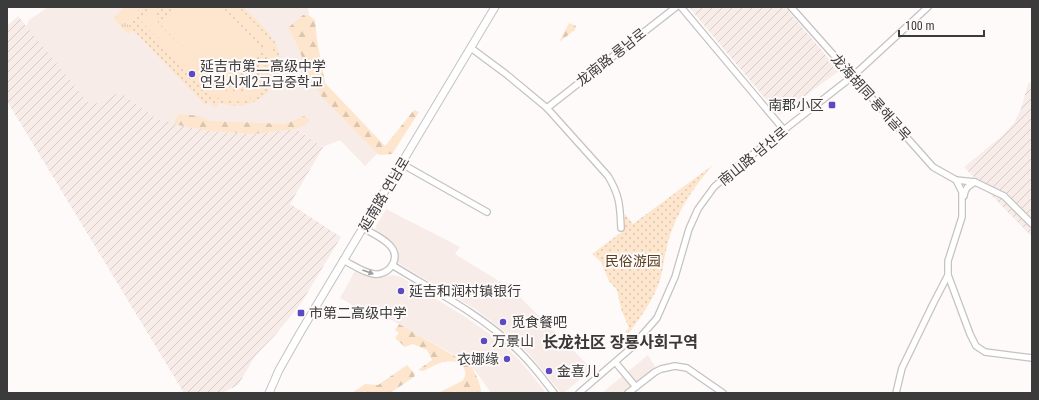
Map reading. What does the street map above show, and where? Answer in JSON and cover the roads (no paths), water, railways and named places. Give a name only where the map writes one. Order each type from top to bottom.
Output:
[{"type":"main road","name":"延南路 연남로","points":[[270,393],[279,370],[343,260],[495,7]]},
{"type":"street","name":"龙南路 룡남로","points":[[547,108],[676,7]]},
{"type":"street","points":[[681,7],[784,130]]},
{"type":"street","name":"龙海胡同 룡해골목","points":[[791,7],[933,167],[956,180]]},
{"type":"street","name":"南山路 남산로","points":[[579,393],[616,363],[635,344],[657,318],[664,307],[675,277],[689,229],[698,209],[714,187],[729,173],[853,76],[928,7]]},
{"type":"street","points":[[471,48],[506,74],[547,108],[608,176],[614,186],[619,201],[621,228]]},
{"type":"street","points":[[402,164],[488,212]]},
{"type":"street","points":[[956,180],[975,182],[1004,196],[1032,224]]},
{"type":"street","points":[[956,180],[962,192],[963,202]]},
{"type":"street","points":[[975,182],[968,186],[965,190],[962,217],[948,261],[948,275],[976,346],[984,352],[1032,358]]},
{"type":"street","points":[[343,260],[373,274],[384,273],[392,265],[394,254],[390,244],[363,228]]},
{"type":"street","points":[[392,265],[475,316],[500,335],[531,364],[554,393]]},
{"type":"street","points":[[896,393],[902,368],[948,275]]},
{"type":"street","points":[[616,363],[636,387]]},
{"type":"street","points":[[628,393],[642,381],[661,369],[668,367],[687,368],[723,393]]},
{"type":"place","name":"延吉市第二高级中学 연길시제2고급중학교","points":[[192,74]]},
{"type":"place","name":"南郡小区","points":[[832,105]]},
{"type":"place","name":"延吉和润村镇银行","points":[[401,291]]},
{"type":"place","name":"市第二高级中学","points":[[301,313]]},
{"type":"place","name":"觅食餐吧","points":[[503,322]]},
{"type":"place","name":"万景山","points":[[484,341]]},
{"type":"place","name":"衣娜缘","points":[[507,359]]},
{"type":"place","name":"金喜儿","points":[[549,371]]},
{"type":"district","name":"长龙社区 장룡사회구역","points":[[620,342]]},
{"type":"park label","name":"民俗游园","points":[[633,261]]}]
